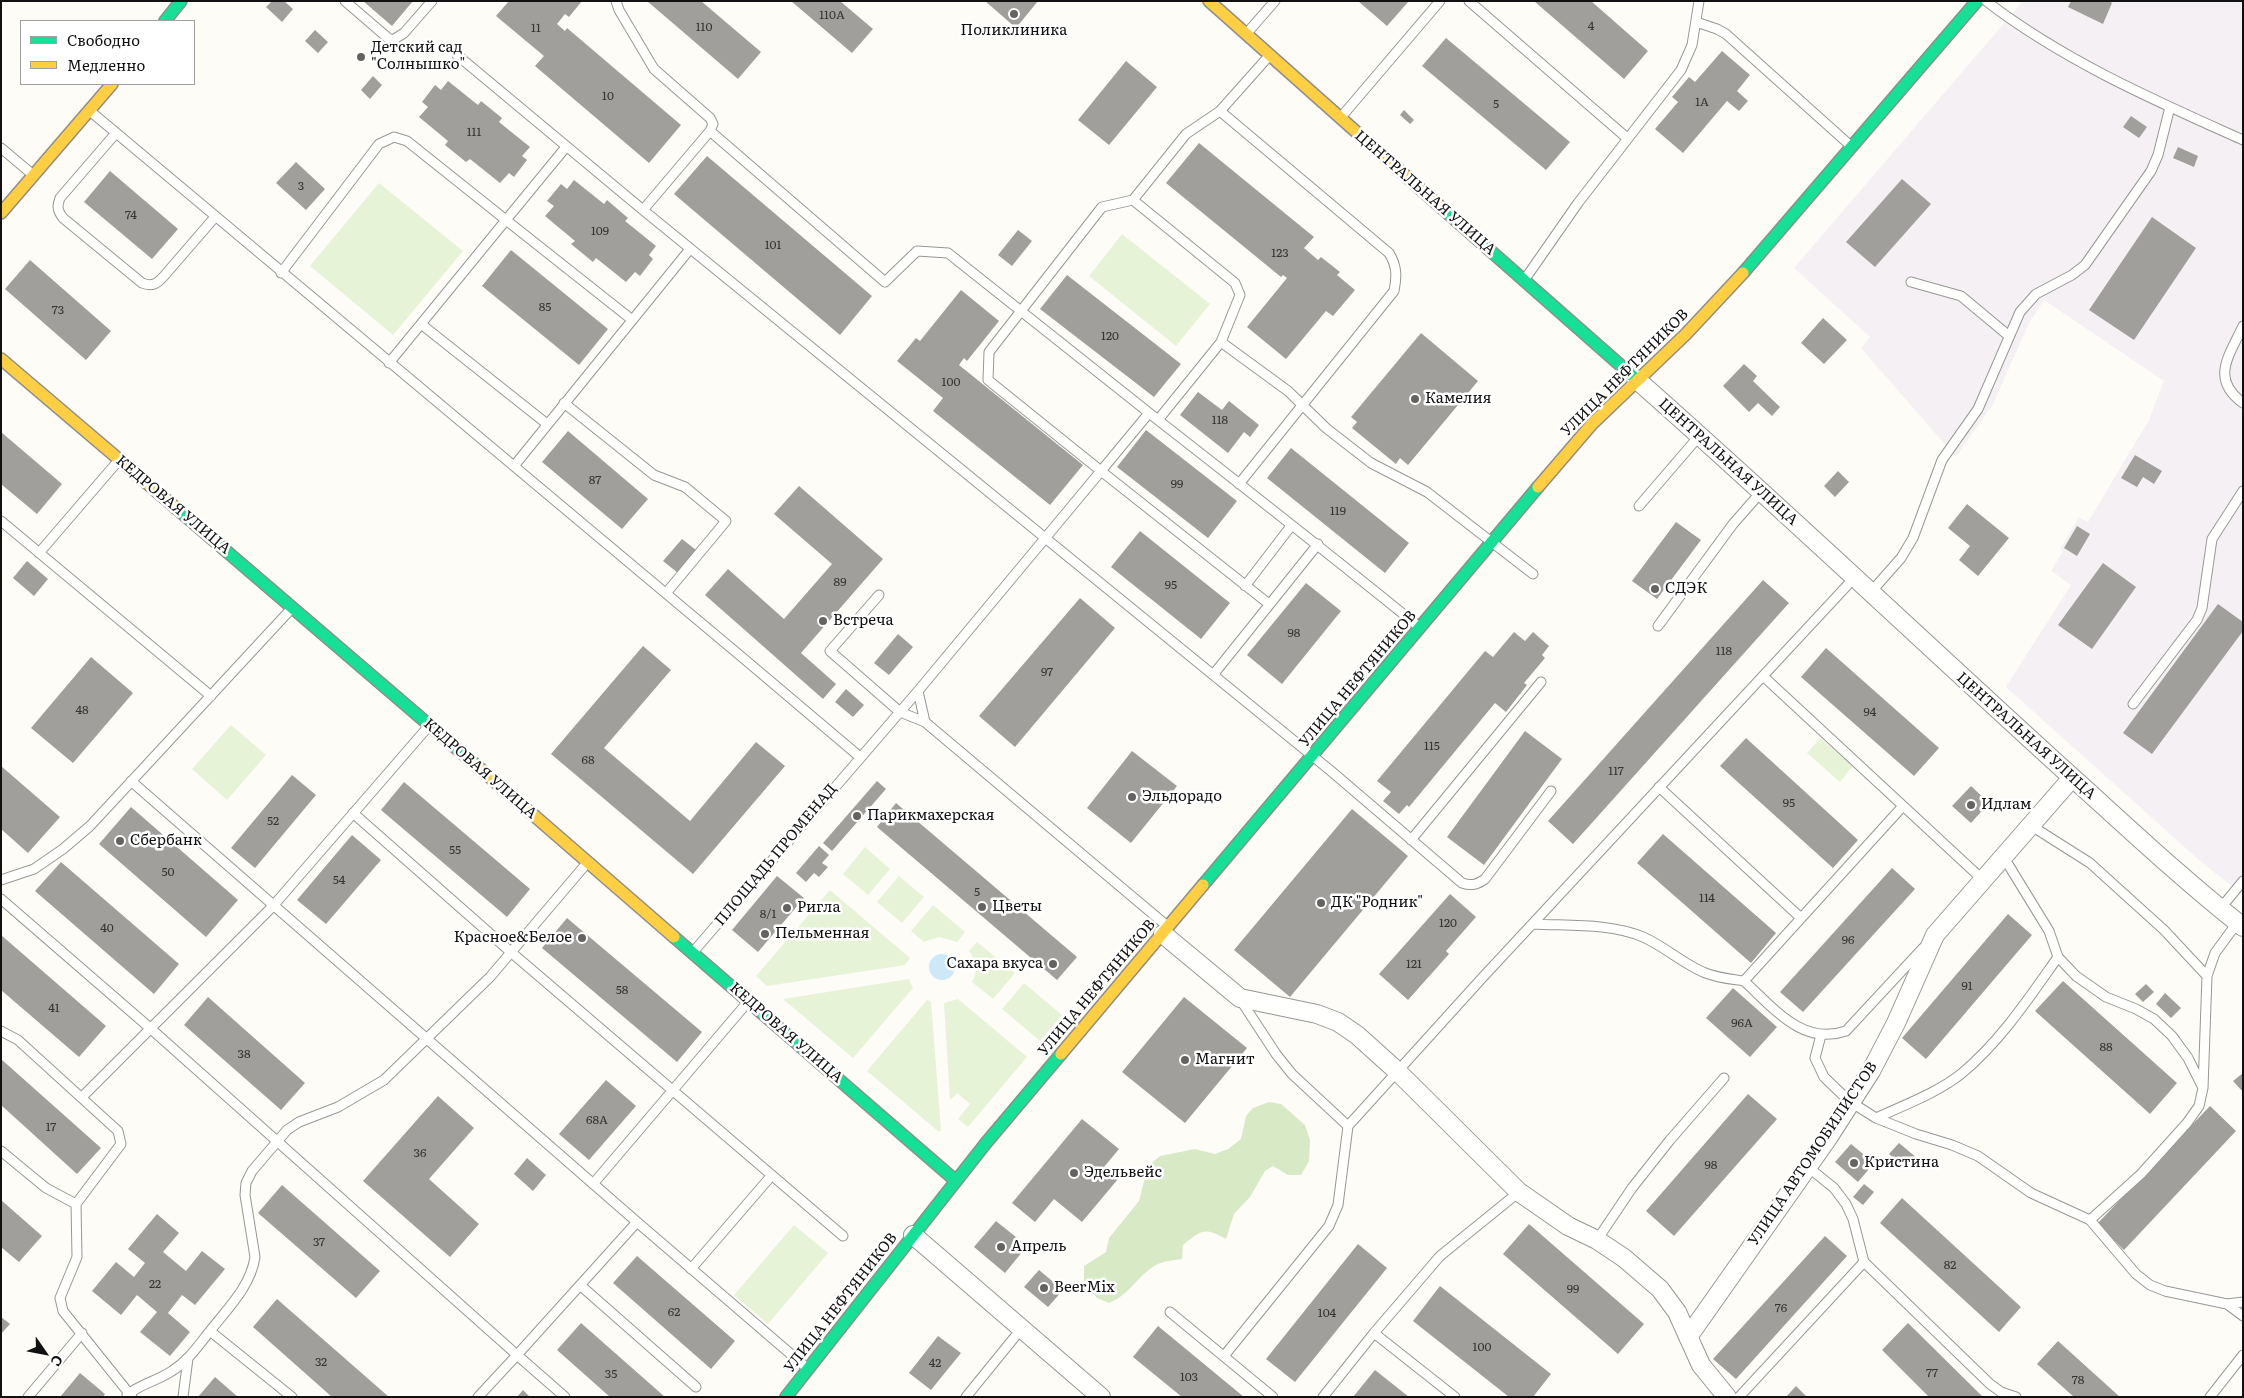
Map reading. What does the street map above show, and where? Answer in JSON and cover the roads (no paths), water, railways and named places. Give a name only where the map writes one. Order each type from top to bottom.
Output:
[{"type":"street","points":[[165,20],[181,1]]},
{"type":"street","name":"ЦЕНТРАЛЬНАЯ УЛИЦА","points":[[1209,1],[1700,435],[2072,778],[2240,925]]},
{"type":"street","name":"УЛИЦА НЕФТЯНИКОВ","points":[[786,1397],[956,1181],[1577,440],[1636,379],[1699,319],[1852,147],[1977,1]]},
{"type":"street","points":[[1,214],[111,85]]},
{"type":"street","name":"КЕДРОВАЯ УЛИЦА","points":[[1,359],[293,607],[956,1181]]},
{"type":"street","name":"УЛИЦА АВТОМОБИЛИСТОВ","points":[[1688,1337],[1808,1167],[1871,1071],[1896,1023],[1936,935],[1982,879],[2072,778]]},
{"type":"street","points":[[1166,930],[1240,998],[1317,1014],[1338,1022],[1357,1035],[1397,1071],[1519,1192],[1568,1226],[1597,1240],[1624,1258],[1660,1290],[1677,1312],[1701,1365],[1727,1397]]},
{"type":"street","points":[[914,1235],[1101,1397]]},
{"type":"lane","points":[[345,1],[388,38],[393,40],[404,33],[432,1]]},
{"type":"lane","points":[[616,1],[619,10],[654,69],[710,118],[713,124],[710,131],[643,210]]},
{"type":"lane","points":[[1246,34],[1275,1]]},
{"type":"lane","points":[[1340,118],[1440,1]]},
{"type":"lane","points":[[1469,1],[1628,138]]},
{"type":"lane","points":[[1524,280],[1578,202],[1681,70],[1692,45],[1698,1]]},
{"type":"lane","points":[[1986,1],[2058,50],[2129,88],[2243,140]]},
{"type":"lane","points":[[1696,22],[1726,34],[1852,147]]},
{"type":"lane","points":[[457,55],[690,249],[1213,675],[1411,840],[1454,879],[1469,885],[1477,884],[1485,879],[1551,791]]},
{"type":"lane","points":[[1269,604],[988,380],[989,352],[1102,207],[1133,200],[1186,134],[1220,111],[1270,56]]},
{"type":"lane","points":[[1871,592],[1901,558],[1913,538],[1942,460],[1978,409],[2009,336],[2027,302],[2036,294],[2072,275],[2085,265],[2139,191],[2158,155],[2170,107]]},
{"type":"lane","points":[[89,110],[281,273],[667,592],[860,757]]},
{"type":"lane","points":[[1220,111],[1389,253],[1395,262],[1397,277],[1394,291],[1239,484]]},
{"type":"lane","points":[[710,131],[885,282],[917,251],[948,253],[1291,526],[1318,544],[1420,628]]},
{"type":"lane","points":[[116,133],[60,198],[57,205],[63,218],[142,283],[149,286],[157,284],[215,217]]},
{"type":"lane","points":[[281,273],[379,144],[394,137],[407,141],[631,319]]},
{"type":"lane","points":[[389,363],[566,147]]},
{"type":"lane","points":[[1,148],[34,176]]},
{"type":"lane","points":[[1133,200],[1235,283],[1240,295],[1221,342],[1158,420]]},
{"type":"lane","points":[[514,466],[631,319],[690,249]]},
{"type":"lane","points":[[1911,282],[1962,296],[2009,336]]},
{"type":"lane","points":[[421,324],[547,424]]},
{"type":"lane","points":[[2243,326],[2224,369],[2225,384],[2231,394],[2243,403]]},
{"type":"lane","points":[[1221,342],[1288,391],[1326,428],[1371,463],[1427,492],[1491,544],[1533,574]]},
{"type":"lane","points":[[564,403],[654,475],[684,487],[726,521],[667,592]]},
{"type":"lane","name":"ПЛОЩАДЬ ПРОМЕНАД","points":[[692,954],[1046,540],[1148,413]]},
{"type":"lane","points":[[1639,506],[1700,435]]},
{"type":"lane","points":[[39,553],[119,459]]},
{"type":"lane","points":[[1658,626],[1733,524],[1762,491]]},
{"type":"lane","points":[[2132,704],[2197,620],[2202,608],[2212,539],[2243,491]]},
{"type":"lane","points":[[1,521],[211,696]]},
{"type":"lane","points":[[1245,586],[1291,526]]},
{"type":"lane","points":[[1213,675],[1318,544]]},
{"type":"lane","points":[[1224,1356],[1329,1226],[1338,1205],[1348,1126],[1659,787],[1855,577]]},
{"type":"lane","points":[[879,594],[830,651],[900,712],[924,722],[1166,930]]},
{"type":"lane","points":[[1,880],[34,869],[63,849],[90,826],[293,607]]},
{"type":"lane","points":[[1763,676],[1982,879]]},
{"type":"lane","points":[[1411,840],[1541,682]]},
{"type":"lane","points":[[918,691],[924,722]]},
{"type":"lane","points":[[82,1097],[273,906],[429,725]]},
{"type":"lane","points":[[132,781],[592,1184],[808,1369]]},
{"type":"lane","points":[[1659,787],[1801,918]]},
{"type":"lane","points":[[1744,981],[1903,806]]},
{"type":"lane","points":[[353,813],[512,953],[843,1236]]},
{"type":"lane","points":[[2030,825],[2090,863],[2164,930],[2207,976]]},
{"type":"lane","points":[[2003,856],[2049,930],[2058,957],[2076,976],[2106,997],[2136,1009],[2160,1025],[2172,1036],[2188,1058],[2203,1088]]},
{"type":"lane","points":[[1,1031],[18,1040],[118,1131],[121,1144],[76,1204],[77,1256],[60,1298],[63,1311],[129,1395],[136,1387],[170,1372],[188,1358],[248,1280],[254,1268],[255,1257],[245,1195],[246,1183],[252,1170],[277,1141],[299,1122],[338,1107],[384,1080],[490,977],[588,862]]},
{"type":"lane","points":[[2220,909],[2243,881]]},
{"type":"lane","points":[[1,899],[150,1028],[565,1397]]},
{"type":"lane","points":[[1533,924],[1608,928],[1644,937],[1702,972],[1713,976],[1744,981],[1790,1023],[1803,1030],[1821,1035],[1833,1035],[1846,1031],[1936,935]]},
{"type":"lane","points":[[2090,1220],[2141,1174],[2199,1106],[2203,1088],[2207,976],[2215,953],[2240,925]]},
{"type":"lane","points":[[1876,1118],[1926,1094],[1959,1075],[1990,1047],[2031,996],[2058,957]]},
{"type":"lane","points":[[1240,998],[1276,1054],[1292,1074],[1348,1126]]},
{"type":"lane","points":[[592,1184],[749,1001]]},
{"type":"lane","points":[[1821,1035],[1816,1058],[1824,1077],[1850,1101],[1876,1118],[1978,1156],[2031,1193],[2090,1220],[2136,1274],[2150,1285],[2165,1291],[2227,1304],[2243,1302]]},
{"type":"lane","points":[[1597,1240],[1637,1181],[1724,1078]]},
{"type":"lane","points":[[1,1151],[46,1188],[76,1204]]},
{"type":"lane","points":[[1808,1167],[1834,1188],[1846,1204],[1853,1219],[1864,1262],[1990,1384],[2001,1392],[2016,1397]]},
{"type":"lane","points":[[691,1269],[772,1175]]},
{"type":"lane","points":[[1323,1397],[1374,1333],[1440,1256],[1519,1192]]},
{"type":"lane","points":[[478,1397],[637,1222]]},
{"type":"lane","points":[[1739,1397],[1864,1262]]},
{"type":"lane","points":[[580,1285],[696,1387]]},
{"type":"lane","points":[[2227,1304],[2243,1316]]},
{"type":"lane","points":[[1170,1312],[1273,1397]]},
{"type":"lane","points":[[966,1397],[1022,1328]]},
{"type":"lane","points":[[210,1331],[292,1397]]},
{"type":"lane","points":[[28,1397],[82,1333]]},
{"type":"lane","points":[[1374,1333],[1455,1397]]},
{"type":"lane","points":[[2210,1397],[2243,1355]]},
{"type":"lane","points":[[183,1397],[188,1358]]},
{"type":"water","points":[[942,954],[951,958],[955,967],[951,976],[942,980],[933,976],[929,967],[933,958]]},
{"type":"place","name":"Поликлиника","points":[[1014,14]]},
{"type":"place","name":"Детский сад \"Солнышко\"","points":[[361,57]]},
{"type":"place","name":"Камелия","points":[[1415,399]]},
{"type":"place","name":"СДЭК","points":[[1655,589]]},
{"type":"place","name":"Встреча","points":[[823,621]]},
{"type":"place","name":"Эльдорадо","points":[[1132,797]]},
{"type":"place","name":"Идлам","points":[[1971,805]]},
{"type":"place","name":"Парикмахерская","points":[[857,816]]},
{"type":"place","name":"Сбербанк","points":[[120,841]]},
{"type":"place","name":"ДК \"Родник\"","points":[[1321,903]]},
{"type":"place","name":"Цветы","points":[[982,907]]},
{"type":"place","name":"Ригла","points":[[787,908]]},
{"type":"place","name":"Пельменная","points":[[765,934]]},
{"type":"place","name":"Красное&Белое","points":[[582,938]]},
{"type":"place","name":"Сахара вкуса","points":[[1053,964]]},
{"type":"place","name":"Магнит","points":[[1185,1060]]},
{"type":"place","name":"Кристина","points":[[1854,1163]]},
{"type":"place","name":"Эдельвейс","points":[[1074,1173]]},
{"type":"place","name":"Апрель","points":[[1001,1247]]},
{"type":"place","name":"BeerMix","points":[[1044,1288]]}]
